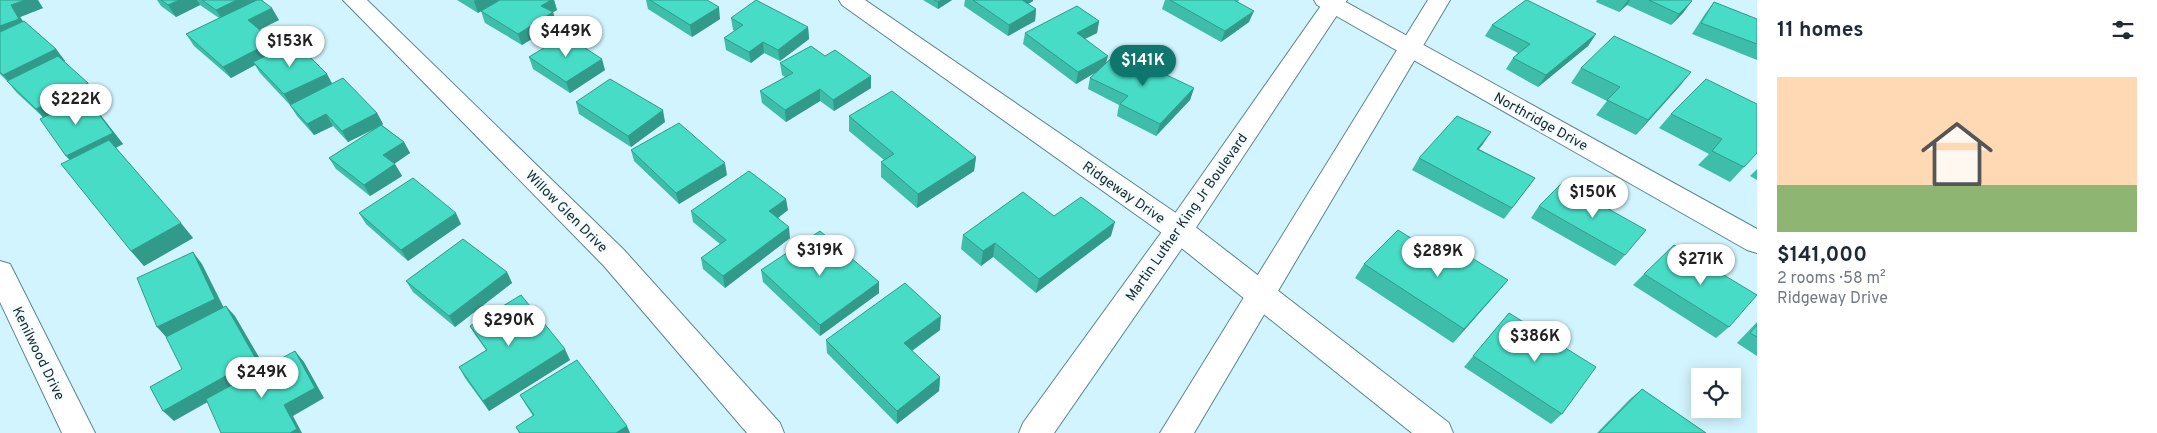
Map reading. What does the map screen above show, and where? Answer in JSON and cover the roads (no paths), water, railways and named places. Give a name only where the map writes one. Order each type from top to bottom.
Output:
[{"type":"street","name":"Willow Glen Drive","points":[[354,0],[614,258],[768,433]]},
{"type":"street","name":"Ridgeway Drive","points":[[850,0],[1179,230],[1437,433]]},
{"type":"street","points":[[1176,433],[1439,0]]},
{"type":"street","name":"Martin Luther King Jr Boulevard","points":[[1035,433],[1179,230],[1331,1]]},
{"type":"street","name":"Northridge Drive","points":[[1331,1],[1409,47],[1757,242]]},
{"type":"street","name":"Kenilwood Drive","points":[[0,272],[79,433]]}]
